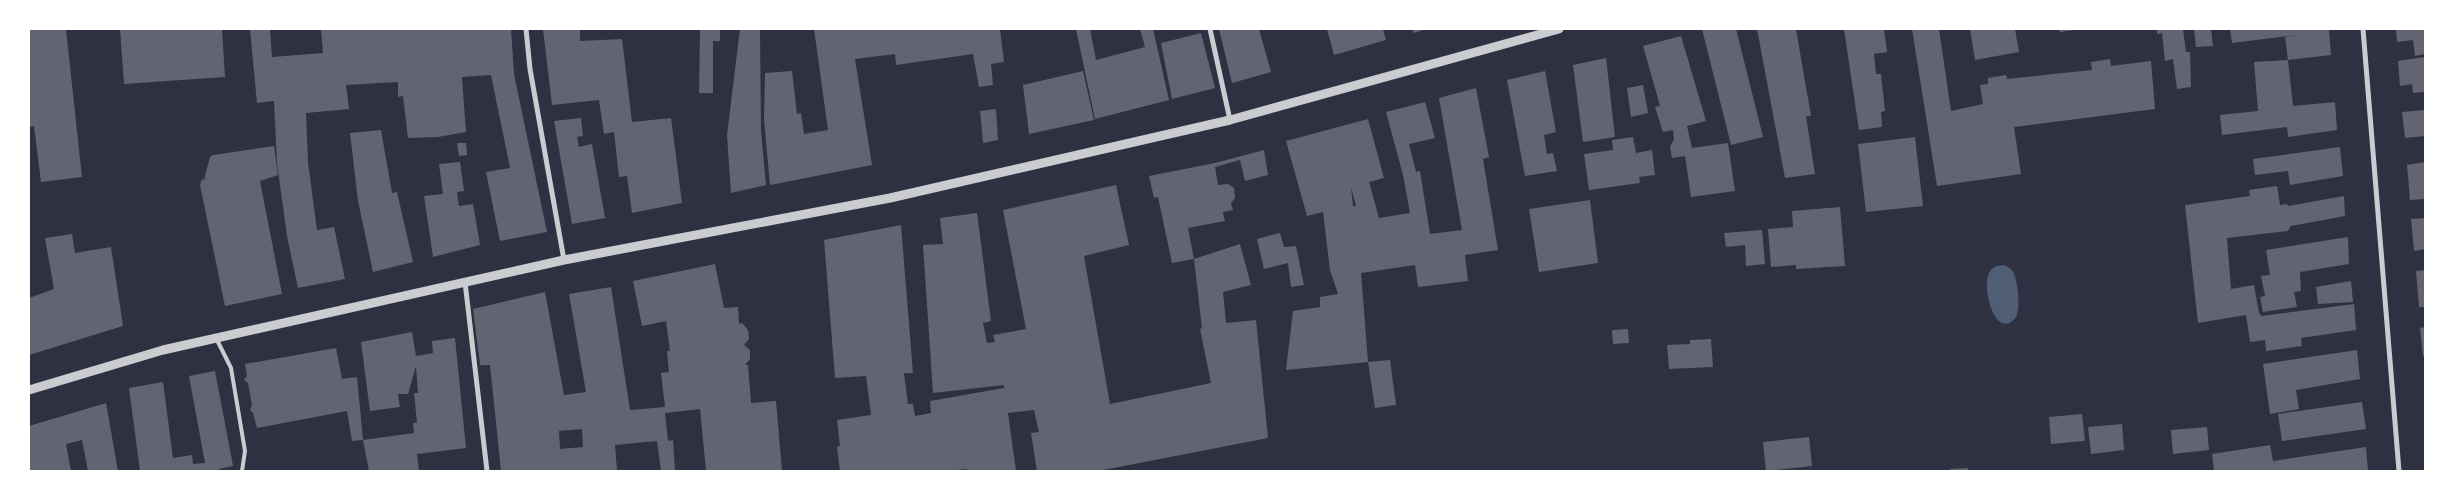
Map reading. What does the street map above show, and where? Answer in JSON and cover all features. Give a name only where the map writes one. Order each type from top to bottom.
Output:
[{"type":"street","points":[[526,29],[564,260]]},
{"type":"street","points":[[1210,29],[1230,120]]},
{"type":"street","points":[[29,390],[163,350],[465,282],[564,260],[890,198],[1230,120],[1559,29]]},
{"type":"street","points":[[2363,29],[2399,471]]},
{"type":"street","points":[[465,282],[487,471]]},
{"type":"lane","points":[[216,338],[231,368],[245,451],[242,471]]},
{"type":"water","points":[[2004,265],[2013,272],[2018,293],[2018,313],[2008,323],[2002,323],[1991,309],[1987,287],[1987,278],[1990,271],[1995,267]]},
{"type":"building","points":[[29,29],[66,29],[82,177],[41,182],[34,126],[29,127]]},
{"type":"building","points":[[120,29],[222,29],[225,77],[124,84]]},
{"type":"building","points":[[250,29],[270,29],[272,57],[323,53],[321,29],[511,29],[514,74],[547,232],[500,241],[486,172],[510,168],[491,75],[462,77],[466,132],[438,137],[408,138],[403,96],[398,97],[398,82],[346,85],[349,109],[306,113],[308,162],[317,230],[334,227],[345,279],[298,288],[287,236],[277,163],[274,101],[257,103]]},
{"type":"building","points":[[543,29],[580,29],[580,41],[622,39],[632,122],[671,118],[682,203],[632,213],[627,176],[619,177],[614,132],[604,134],[599,100],[552,105]]},
{"type":"building","points":[[700,29],[720,29],[720,41],[713,41],[713,93],[699,93]]},
{"type":"building","points":[[740,29],[760,29],[761,131],[766,185],[731,193],[727,135]]},
{"type":"building","points":[[814,29],[1000,29],[1004,62],[991,64],[993,85],[979,87],[973,54],[896,65],[895,54],[855,59],[872,165],[770,185],[764,119],[765,73],[792,71],[797,114],[801,113],[804,134],[828,130]]},
{"type":"building","points":[[1076,29],[1090,29],[1096,60],[1145,47],[1140,29],[1153,29],[1169,100],[1095,119]]},
{"type":"building","points":[[1219,29],[1259,29],[1271,72],[1232,83]]},
{"type":"building","points":[[1327,29],[1383,29],[1386,40],[1334,55]]},
{"type":"building","points":[[1412,29],[1425,29],[1414,33]]},
{"type":"building","points":[[1702,29],[1736,29],[1763,137],[1731,145]]},
{"type":"building","points":[[1757,29],[1796,29],[1811,116],[1806,116],[1815,174],[1785,178]]},
{"type":"building","points":[[1844,29],[1884,29],[1887,52],[1874,54],[1876,74],[1881,74],[1885,111],[1881,112],[1882,127],[1859,130]]},
{"type":"building","points":[[1912,29],[1939,29],[1951,111],[1983,104],[1980,85],[1988,84],[1988,78],[2006,75],[2007,79],[2092,70],[2091,62],[2110,59],[2111,66],[2151,61],[2155,109],[2014,127],[2021,174],[1937,186]]},
{"type":"building","points":[[1970,29],[2015,29],[2019,52],[1975,60]]},
{"type":"building","points":[[2059,29],[2074,29],[2074,30],[2060,32]]},
{"type":"building","points":[[2157,29],[2183,29],[2186,52],[2190,52],[2191,87],[2177,89],[2173,59],[2165,61],[2162,33],[2157,34]]},
{"type":"building","points":[[2194,29],[2211,29],[2213,46],[2196,47]]},
{"type":"building","points":[[2230,29],[2329,29],[2331,55],[2288,60],[2285,37],[2296,35],[2232,43]]},
{"type":"building","points":[[2396,29],[2425,29],[2425,54],[2415,56],[2413,40],[2397,42]]},
{"type":"building","points":[[1201,33],[1215,88],[1172,99],[1161,43]]},
{"type":"building","points":[[1681,36],[1706,121],[1687,126],[1692,148],[1728,143],[1735,191],[1691,197],[1685,156],[1672,158],[1670,147],[1674,139],[1673,130],[1663,132],[1655,107],[1660,106],[1643,46]]},
{"type":"building","points":[[2425,57],[2425,92],[2413,93],[2412,84],[2400,86],[2398,61]]},
{"type":"building","points":[[1606,58],[1615,137],[1583,142],[1573,65]]},
{"type":"building","points":[[2288,60],[2293,106],[2335,102],[2337,130],[2288,137],[2287,127],[2222,135],[2220,115],[2258,111],[2254,62]]},
{"type":"building","points":[[1083,71],[1094,120],[1029,134],[1023,85]]},
{"type":"building","points":[[1545,71],[1556,132],[1544,135],[1547,154],[1553,153],[1557,171],[1525,176],[1507,80]]},
{"type":"building","points":[[1643,85],[1648,113],[1631,117],[1627,88]]},
{"type":"building","points":[[1476,88],[1489,157],[1483,159],[1498,250],[1465,255],[1468,281],[1418,287],[1415,265],[1361,273],[1368,362],[1286,370],[1293,311],[1320,307],[1320,297],[1338,294],[1330,270],[1323,212],[1307,216],[1286,141],[1368,119],[1384,178],[1369,182],[1379,218],[1410,213],[1403,175],[1386,112],[1425,102],[1435,138],[1409,144],[1416,172],[1420,171],[1430,234],[1462,230],[1439,98]],"holes":[[[1351,187],[1356,206],[1353,206]]]},
{"type":"building","points":[[996,109],[998,140],[983,143],[980,111]]},
{"type":"building","points":[[2425,110],[2425,136],[2405,138],[2402,112]]},
{"type":"building","points":[[581,118],[583,136],[577,137],[579,147],[592,144],[605,218],[572,224],[554,121]]},
{"type":"building","points":[[381,130],[392,193],[397,192],[413,262],[373,272],[358,201],[350,133]]},
{"type":"building","points":[[1633,137],[1636,153],[1652,150],[1655,175],[1639,177],[1640,183],[1589,190],[1584,154],[1613,150],[1612,140]]},
{"type":"building","points":[[1915,137],[1923,206],[1866,212],[1858,144]]},
{"type":"building","points":[[457,143],[466,143],[467,155],[459,156]]},
{"type":"building","points":[[274,146],[278,175],[260,181],[282,294],[225,306],[200,185],[202,179],[204,180],[210,157],[213,155]]},
{"type":"building","points":[[2340,147],[2343,176],[2290,185],[2288,171],[2255,175],[2253,159]]},
{"type":"building","points":[[1264,150],[1268,175],[1245,181],[1240,160],[1215,167],[1218,185],[1228,184],[1234,188],[1235,198],[1231,203],[1233,210],[1223,212],[1225,221],[1188,228],[1194,259],[1172,263],[1158,197],[1154,198],[1149,176],[1215,163]]},
{"type":"building","points":[[460,162],[464,191],[457,192],[459,206],[473,204],[480,245],[433,257],[424,196],[443,194],[439,164]]},
{"type":"building","points":[[2425,162],[2425,199],[2410,200],[2407,165]]},
{"type":"building","points":[[1116,185],[1129,245],[1084,256],[1110,404],[1211,383],[1200,329],[1202,328],[1194,259],[1240,244],[1251,285],[1223,292],[1226,323],[1256,320],[1268,438],[1098,471],[1037,471],[1031,433],[1039,432],[1034,410],[1008,413],[1016,471],[967,471],[967,469],[947,471],[840,471],[837,447],[840,446],[837,420],[871,415],[866,376],[835,378],[824,240],[901,225],[913,373],[904,373],[908,404],[913,404],[915,416],[931,413],[930,401],[1004,388],[1004,385],[933,393],[923,245],[943,244],[940,218],[977,213],[991,321],[983,323],[987,343],[995,342],[993,335],[1026,329],[1003,210]]},
{"type":"building","points":[[2277,186],[2280,205],[2287,204],[2288,206],[2344,196],[2345,216],[2291,226],[2288,231],[2227,238],[2231,289],[2254,285],[2259,313],[2262,316],[2354,304],[2356,330],[2301,338],[2302,346],[2266,351],[2265,340],[2250,342],[2246,315],[2198,323],[2185,205],[2250,196],[2249,190]]},
{"type":"building","points":[[1590,200],[1598,263],[1539,272],[1529,209]]},
{"type":"building","points":[[1840,207],[1845,266],[1796,269],[1796,265],[1771,267],[1768,229],[1793,227],[1792,211]]},
{"type":"building","points":[[2425,218],[2425,249],[2414,251],[2411,219]]},
{"type":"building","points":[[1762,230],[1765,264],[1746,266],[1745,245],[1726,247],[1724,233]]},
{"type":"building","points":[[1280,233],[1284,247],[1296,246],[1304,285],[1291,287],[1288,263],[1264,269],[1257,239]]},
{"type":"building","points":[[72,234],[75,253],[111,247],[123,326],[29,355],[29,298],[54,289],[45,238]]},
{"type":"building","points":[[2348,237],[2349,264],[2300,272],[2301,291],[2294,292],[2297,307],[2263,312],[2260,297],[2265,296],[2261,276],[2270,275],[2266,250]]},
{"type":"building","points":[[715,264],[724,308],[738,307],[739,324],[742,323],[748,330],[749,339],[744,345],[750,350],[750,359],[745,365],[748,365],[751,403],[776,401],[782,471],[706,471],[700,409],[665,413],[668,441],[673,440],[675,471],[661,471],[657,441],[615,445],[617,471],[501,471],[490,365],[480,365],[473,309],[545,292],[564,395],[586,392],[569,294],[611,287],[630,410],[665,407],[661,373],[669,372],[667,351],[670,351],[666,321],[642,326],[633,281]],"holes":[[[582,429],[583,447],[560,449],[559,431]]]},
{"type":"building","points":[[2425,270],[2425,307],[2419,307],[2416,271]]},
{"type":"building","points":[[2351,281],[2353,302],[2318,304],[2316,287]]},
{"type":"building","points":[[2425,327],[2425,356],[2423,356],[2420,328]]},
{"type":"building","points":[[1628,329],[1629,343],[1613,344],[1612,330]]},
{"type":"building","points":[[412,332],[416,356],[433,353],[432,341],[455,338],[466,448],[417,454],[419,471],[369,471],[363,440],[414,433],[413,423],[417,423],[414,393],[418,393],[416,366],[408,394],[398,394],[400,407],[370,411],[361,342]]},
{"type":"building","points":[[1711,339],[1713,367],[1669,369],[1667,345],[1690,344],[1690,340]]},
{"type":"building","points":[[336,348],[342,379],[357,377],[363,440],[352,441],[347,411],[257,428],[253,413],[250,410],[252,405],[248,383],[244,380],[247,376],[245,364]]},
{"type":"building","points":[[2357,350],[2360,379],[2296,390],[2299,409],[2270,414],[2263,364]]},
{"type":"building","points":[[1390,360],[1396,405],[1375,408],[1368,362]]},
{"type":"building","points":[[215,371],[233,466],[219,469],[220,471],[140,471],[129,388],[163,382],[173,458],[192,455],[193,464],[205,463],[189,376]]},
{"type":"building","points":[[2362,402],[2366,429],[2282,441],[2278,414]]},
{"type":"building","points":[[106,403],[118,471],[88,471],[82,440],[66,444],[71,471],[29,471],[29,426]]},
{"type":"building","points":[[2082,414],[2085,441],[2051,444],[2049,417]]},
{"type":"building","points":[[2122,424],[2124,450],[2091,454],[2088,427]]},
{"type":"building","points":[[2207,427],[2209,450],[2173,454],[2171,430]]},
{"type":"building","points":[[1809,437],[1812,466],[1766,471],[1763,442]]},
{"type":"building","points":[[2270,445],[2273,461],[2366,447],[2368,471],[2214,471],[2212,454]]},
{"type":"building","points":[[1968,468],[1969,471],[1951,471],[1950,469]]}]
